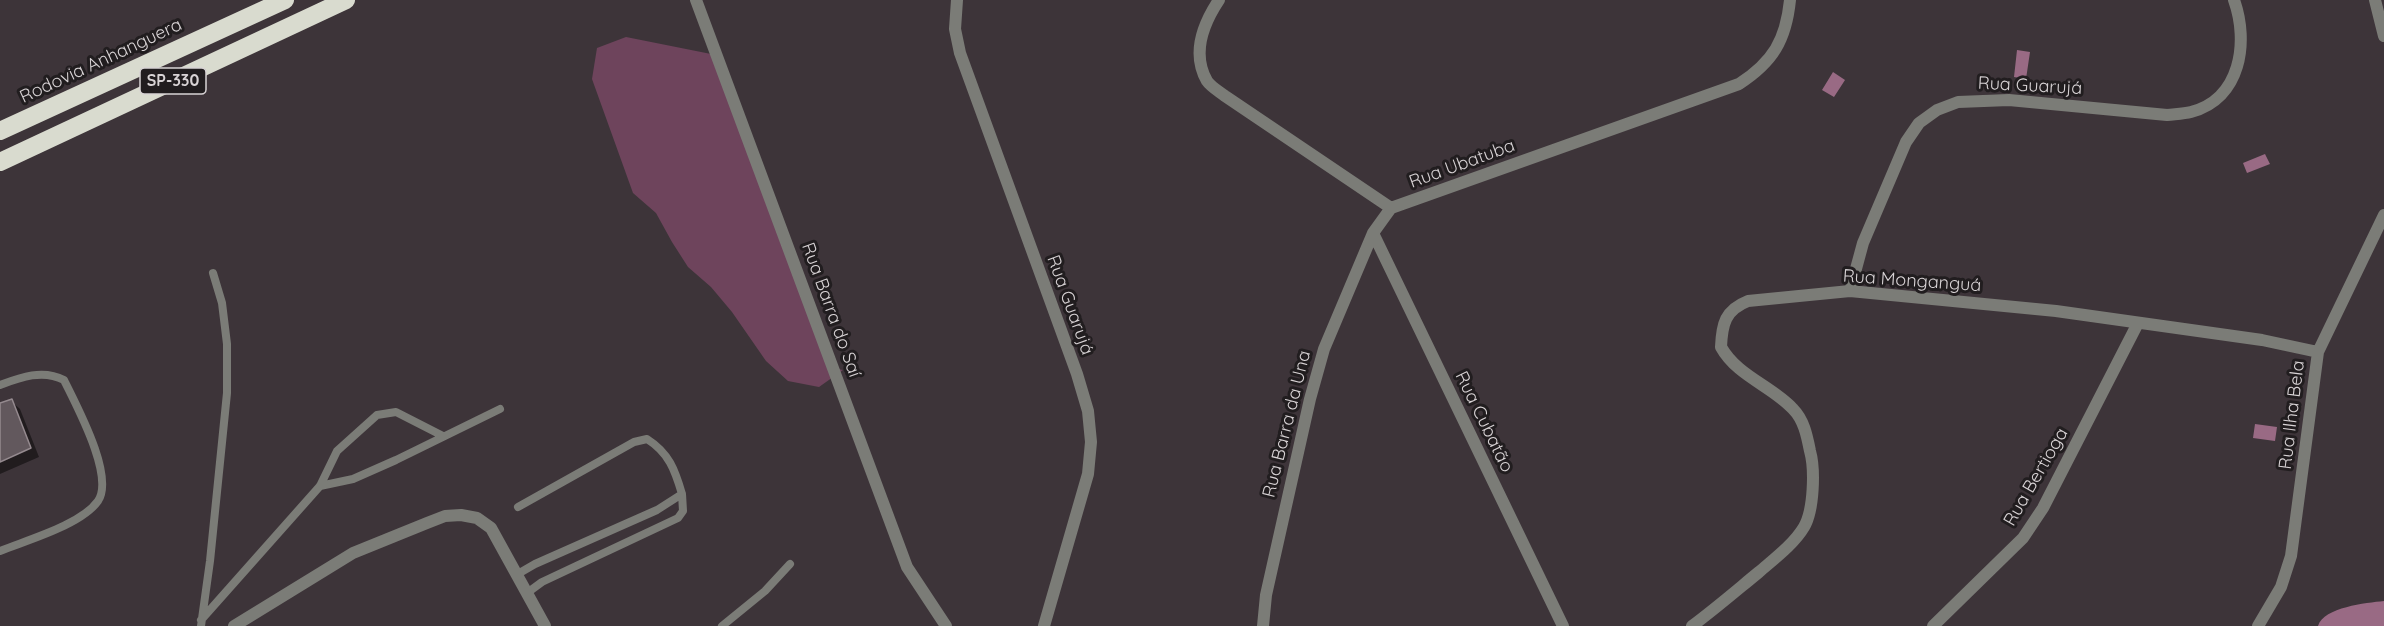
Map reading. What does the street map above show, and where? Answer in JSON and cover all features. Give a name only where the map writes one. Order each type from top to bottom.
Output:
[{"type":"highway","name":"Rodovia Anhanguera","points":[[0,131],[285,0]]},
{"type":"highway","name":"SP-330","points":[[0,162],[346,0]]},
{"type":"street","name":"Rua Barra do Saí","points":[[696,0],[907,567],[925,598],[946,626]]},
{"type":"street","name":"Rua Guarujá","points":[[957,0],[955,28],[960,53],[1077,374],[1088,411],[1091,442],[1088,474],[1044,626]]},
{"type":"street","points":[[1219,0],[1210,13],[1198,47],[1208,81],[1225,96],[1391,208]]},
{"type":"street","name":"Rua Ubatuba","points":[[1391,208],[1739,84],[1759,71],[1778,49],[1788,22],[1790,0]]},
{"type":"street","name":"Rua Guarujá","points":[[1850,291],[1863,243],[1906,142],[1919,123],[1937,110],[1958,102],[1980,100],[2009,100],[2168,115],[2192,112],[2214,100],[2230,82],[2240,59],[2242,39],[2239,14],[2234,0]]},
{"type":"street","points":[[2375,0],[2384,36]]},
{"type":"street","name":"Rua Barra da Una","points":[[1263,626],[1266,595],[1310,399],[1324,348],[1373,233],[1391,208]]},
{"type":"street","name":"Rua Ilha Bela","points":[[2258,626],[2281,587],[2291,556],[2318,352],[2384,215]]},
{"type":"street","name":"Rua Cubatão","points":[[1373,233],[1563,626]]},
{"type":"street","name":"Rua Monganguá","points":[[1692,626],[1781,553],[1805,526],[1812,496],[1814,477],[1812,459],[1806,432],[1800,420],[1793,409],[1737,366],[1721,347],[1727,316],[1732,309],[1748,301],[1850,291],[2056,311],[2262,340],[2318,352]]},
{"type":"street","name":"Rua Bertioga","points":[[1933,626],[2023,538],[2043,508],[2138,323]]},
{"type":"street","points":[[234,626],[353,553],[436,519],[461,515],[477,518],[491,528],[545,626]]},
{"type":"lane","points":[[201,623],[210,561],[227,393],[227,344],[222,303],[213,273]]},
{"type":"lane","points":[[0,385],[19,377],[37,374],[55,376],[64,380],[90,435],[103,483],[102,494],[97,503],[86,512],[68,523],[0,551]]},
{"type":"lane","points":[[320,486],[353,479],[500,409]]},
{"type":"lane","points":[[201,623],[320,486],[337,451],[377,415],[396,412],[443,436]]},
{"type":"lane","points":[[518,507],[634,442],[647,439],[662,448],[678,480],[682,494],[683,511],[678,518],[542,582],[527,594]]},
{"type":"lane","points":[[516,575],[535,564],[657,510],[682,494]]},
{"type":"lane","points":[[722,626],[765,591],[790,564]]},
{"type":"shaded area","points":[[626,37],[716,55],[838,369],[843,370],[819,387],[788,381],[766,361],[732,312],[711,287],[688,267],[656,213],[633,193],[592,79],[597,48]]},
{"type":"shaded area","points":[[2017,50],[2030,52],[2026,79],[2014,77]]},
{"type":"shaded area","points":[[1833,72],[1845,80],[1834,97],[1822,90]]},
{"type":"shaded area","points":[[2265,154],[2270,164],[2247,173],[2243,163]]},
{"type":"shaded area","points":[[2255,424],[2277,427],[2275,441],[2253,438]]},
{"type":"shaded area","points":[[2384,601],[2384,626],[2318,626],[2328,614],[2337,610]]},
{"type":"building","points":[[12,399],[31,448],[0,462],[0,403]]}]
